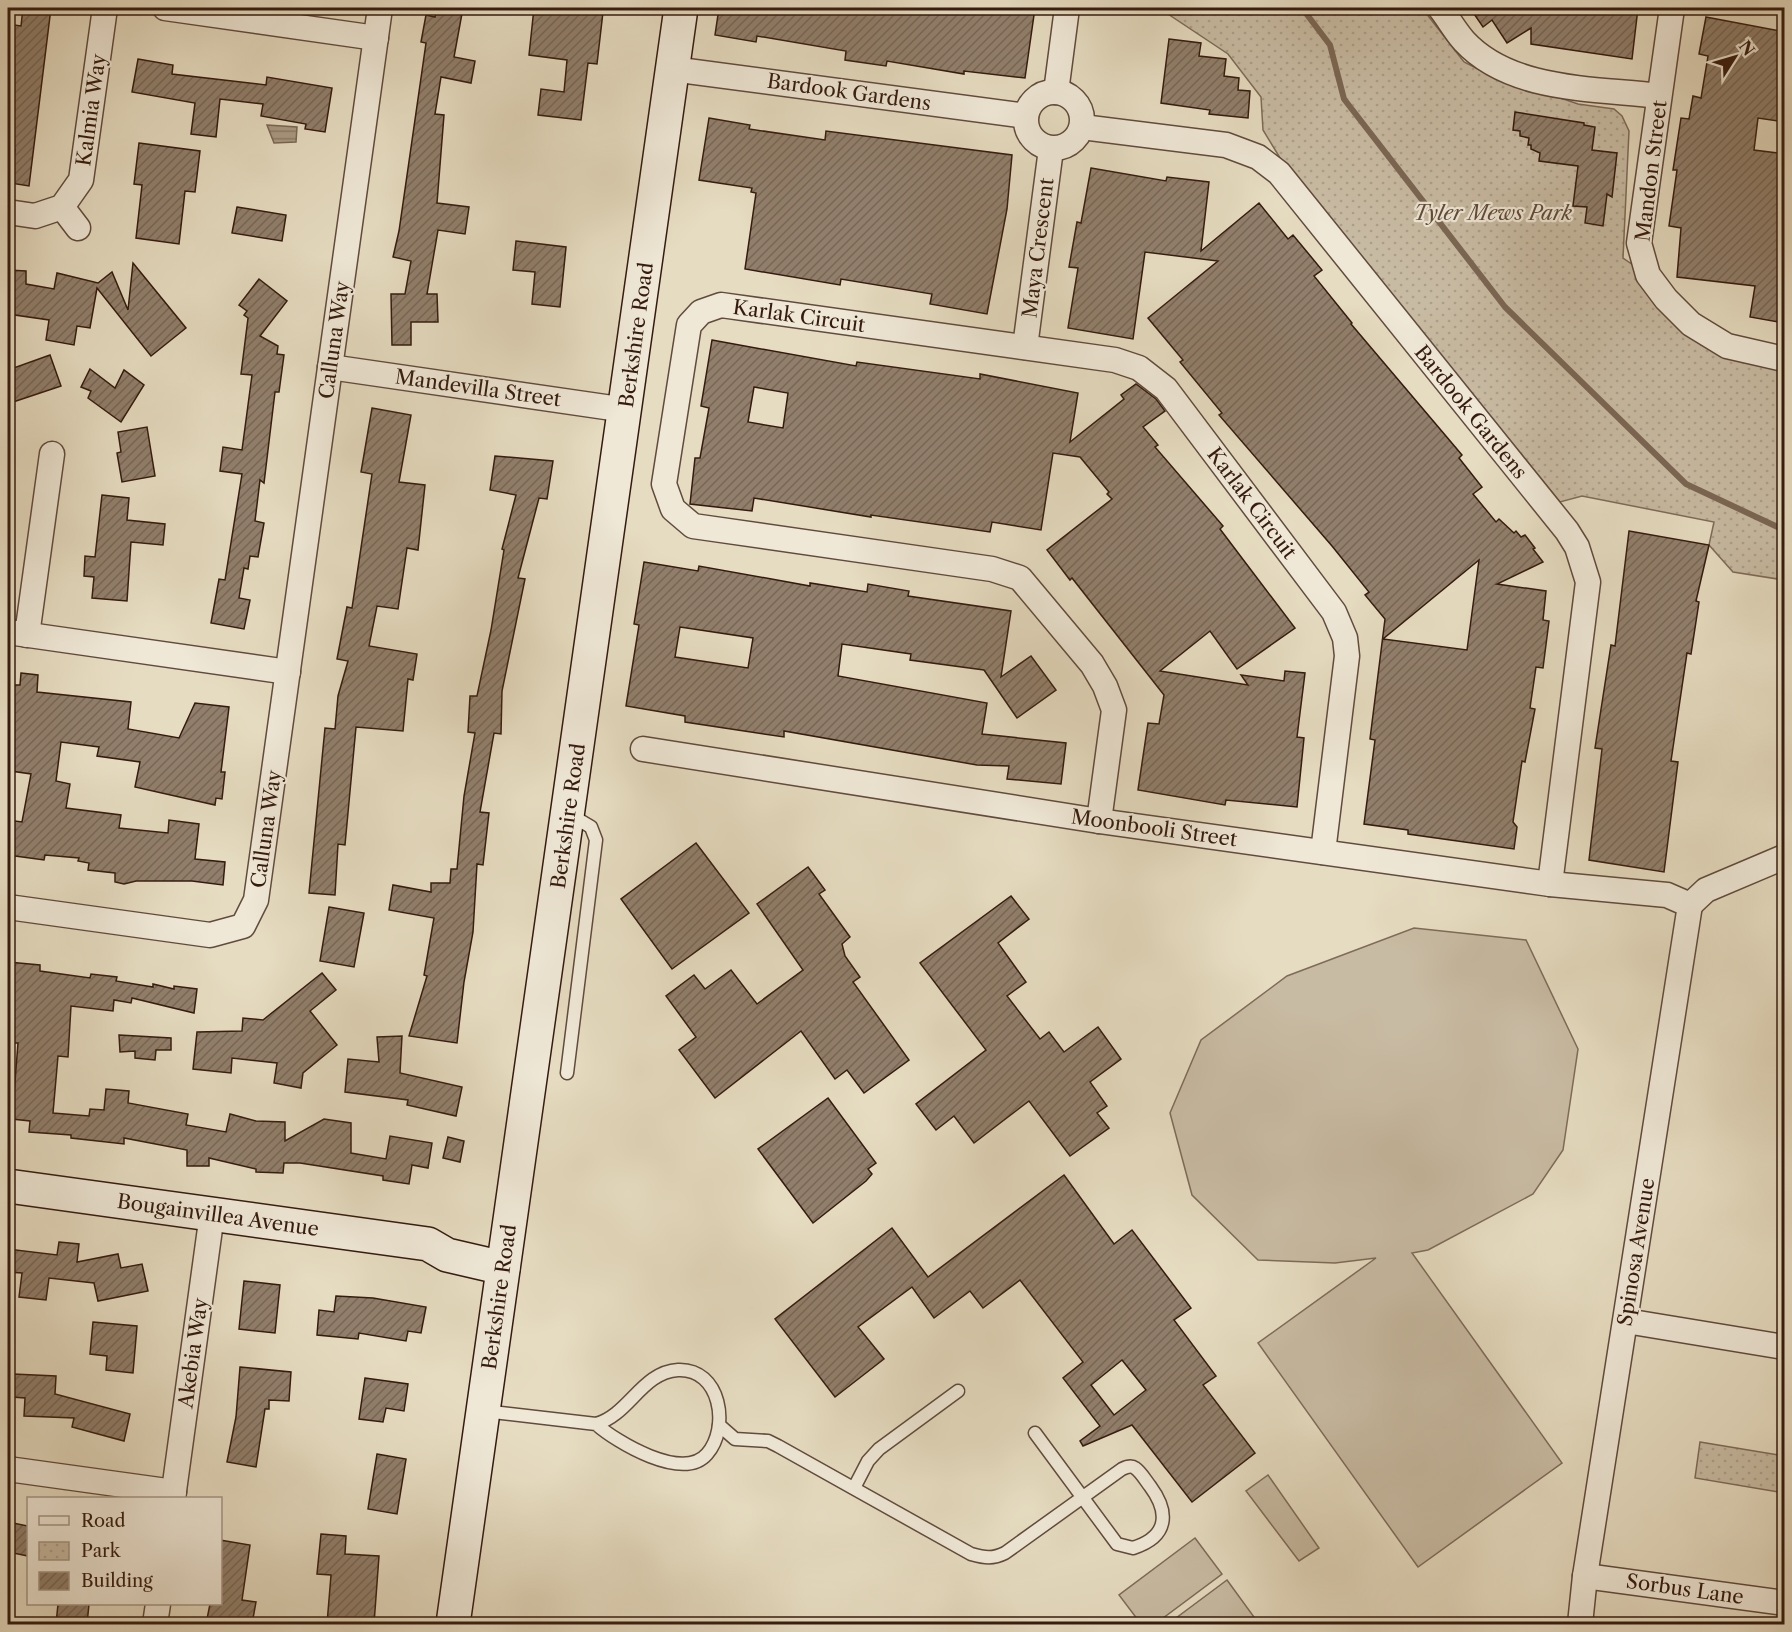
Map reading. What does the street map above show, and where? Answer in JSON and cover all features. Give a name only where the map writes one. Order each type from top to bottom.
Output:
[{"type":"main road","name":"Berkshire Road","points":[[453,1624],[493,1408],[505,1256],[537,1087],[569,814],[681,8]]},
{"type":"main road","name":"Bougainvillea Avenue","points":[[8,1186],[428,1244],[447,1255],[505,1256]]},
{"type":"street","name":"Kalmia Way","points":[[63,207],[81,180],[105,8]]},
{"type":"street","points":[[165,8],[376,38]]},
{"type":"street","name":"Calluna Way","points":[[8,907],[210,935],[243,926],[256,900],[381,8]]},
{"type":"street","points":[[1056,92],[1067,8]]},
{"type":"street","points":[[1440,8],[1464,42],[1496,66],[1527,80],[1659,96]]},
{"type":"street","name":"Mandon Street","points":[[1672,8],[1639,243],[1648,275],[1666,299],[1691,324],[1727,346],[1785,359]]},
{"type":"street","name":"Bardook Gardens","points":[[672,69],[1026,116]]},
{"type":"street","points":[[1056,92],[1066,94],[1080,108],[1082,127],[1074,141],[1059,149],[1051,149],[1034,141],[1026,125],[1026,116],[1028,108],[1040,95],[1056,92]]},
{"type":"street","name":"Bardook Gardens","points":[[1082,127],[1226,145],[1258,157],[1279,173],[1577,547],[1588,582],[1550,884]]},
{"type":"street","name":"Maya Crescent","points":[[1025,346],[1051,149]]},
{"type":"street","points":[[8,212],[35,216],[63,207],[78,228]]},
{"type":"street","name":"Karlak Circuit","points":[[1099,821],[1114,710],[1106,686],[1092,664],[1020,578],[992,569],[693,526],[673,508],[664,484],[689,325],[701,312],[721,305],[1025,346],[1130,364],[1166,389],[1334,612],[1345,638],[1347,657],[1323,852]]},
{"type":"street","name":"Mandevilla Street","points":[[330,367],[626,410]]},
{"type":"street","points":[[52,454],[17,634],[288,672]]},
{"type":"street","name":"Moonbooli Street","points":[[643,749],[1099,821],[1550,884],[1667,895],[1690,906]]},
{"type":"street","points":[[1690,906],[1706,890],[1785,857]]},
{"type":"street","name":"Spinosa Avenue","points":[[1580,1624],[1585,1576],[1690,906]]},
{"type":"street","name":"Akebia Way","points":[[8,1469],[174,1495],[212,1214]]},
{"type":"street","points":[[1626,1322],[1785,1347]]},
{"type":"street","name":"Sorbus Lane","points":[[1585,1576],[1785,1603]]},
{"type":"street","points":[[155,1624],[158,1605]]},
{"type":"lane","points":[[567,1073],[596,840],[591,827],[569,814]]},
{"type":"lane","points":[[493,1408],[596,1424],[610,1420],[619,1413],[656,1377],[678,1370],[699,1376],[710,1385],[716,1395],[718,1436],[706,1456],[691,1462],[657,1460],[610,1437],[596,1424]]},
{"type":"lane","points":[[854,1488],[868,1461],[879,1449],[958,1391]]},
{"type":"lane","points":[[719,1425],[742,1441],[768,1441],[971,1554],[985,1558],[995,1558],[1005,1553],[1083,1497],[1122,1469],[1133,1466],[1159,1499],[1164,1519],[1160,1529],[1147,1542],[1133,1548],[1117,1544],[1083,1497],[1035,1433]]},
{"type":"green space","name":"Tyler Mews Park","points":[[1159,8],[1422,8],[1464,62],[1482,71],[1578,104],[1614,109],[1622,116],[1629,131],[1623,258],[1648,275],[1691,324],[1784,359],[1784,580],[1733,572],[1709,545],[1714,522],[1582,496],[1560,502],[1280,158],[1263,130],[1261,97],[1228,54]]},
{"type":"green space","points":[[1414,928],[1526,940],[1578,1049],[1563,1150],[1533,1194],[1428,1250],[1412,1253],[1562,1463],[1418,1567],[1258,1343],[1376,1258],[1335,1263],[1258,1260],[1192,1195],[1170,1113],[1201,1040],[1287,976]]},
{"type":"green space","points":[[1700,1442],[1784,1456],[1784,1493],[1695,1478]]},
{"type":"green space","points":[[1268,1475],[1319,1548],[1299,1561],[1246,1491]]},
{"type":"green space","points":[[1195,1538],[1222,1574],[1155,1624],[1141,1624],[1119,1595]]},
{"type":"green space","points":[[1227,1580],[1254,1617],[1244,1624],[1168,1624]]},
{"type":"shaded area","points":[[267,125],[297,127],[296,142],[274,143]]},
{"type":"building","points":[[23,8],[51,8],[29,186],[10,183],[15,150],[8,149],[8,84],[12,56],[8,55],[8,24],[21,26]]},
{"type":"building","points":[[437,8],[463,8],[454,57],[475,61],[471,83],[441,77],[435,114],[444,115],[437,203],[469,207],[465,234],[438,230],[427,294],[437,294],[438,322],[411,322],[411,345],[392,345],[391,294],[405,294],[411,261],[393,257],[399,231],[426,43],[421,42],[426,15],[435,17]]},
{"type":"building","points":[[534,8],[603,12],[597,64],[588,63],[581,120],[538,115],[541,89],[564,92],[567,60],[529,55]]},
{"type":"building","points":[[719,8],[1035,8],[1025,78],[964,71],[964,74],[887,61],[886,66],[845,60],[846,51],[757,36],[756,42],[715,35]]},
{"type":"building","points":[[1470,8],[1638,8],[1632,59],[1531,44],[1531,28],[1507,43],[1492,20],[1483,27]]},
{"type":"building","points":[[1706,17],[1785,32],[1785,122],[1758,118],[1754,150],[1785,154],[1785,323],[1750,317],[1755,286],[1677,277],[1681,228],[1669,226],[1677,170],[1673,170],[1681,118],[1689,119],[1693,96],[1701,98],[1708,56],[1699,54]]},
{"type":"building","points":[[1169,39],[1201,43],[1199,56],[1226,59],[1224,76],[1239,78],[1238,90],[1250,91],[1248,118],[1209,114],[1210,110],[1161,103]]},
{"type":"building","points":[[138,59],[173,65],[172,74],[266,85],[267,77],[332,88],[325,132],[305,129],[306,124],[261,116],[263,104],[220,99],[216,137],[191,134],[195,103],[132,92]]},
{"type":"building","points":[[1515,112],[1584,123],[1584,125],[1595,127],[1592,150],[1617,153],[1612,197],[1607,194],[1603,226],[1585,223],[1587,207],[1573,206],[1578,166],[1539,161],[1540,153],[1528,145],[1529,138],[1520,136],[1520,131],[1513,130]]},
{"type":"building","points":[[709,118],[750,125],[749,129],[825,140],[826,131],[1012,155],[1007,209],[987,314],[930,304],[932,294],[841,279],[840,285],[745,269],[756,193],[751,192],[752,188],[699,180]]},
{"type":"building","points":[[139,143],[200,151],[195,192],[185,191],[179,244],[136,238],[142,185],[134,184]]},
{"type":"building","points":[[1091,168],[1166,181],[1167,177],[1209,182],[1201,251],[1259,203],[1288,239],[1293,235],[1322,270],[1314,276],[1351,324],[1462,455],[1459,458],[1482,487],[1473,494],[1496,522],[1499,519],[1514,533],[1516,531],[1521,537],[1525,535],[1535,548],[1533,549],[1543,562],[1497,584],[1546,591],[1543,620],[1549,621],[1543,668],[1536,667],[1530,708],[1535,709],[1525,762],[1522,761],[1513,822],[1517,827],[1514,849],[1408,834],[1408,830],[1364,824],[1375,740],[1370,739],[1385,619],[1365,595],[1369,592],[1332,546],[1219,415],[1222,413],[1180,362],[1183,360],[1148,318],[1218,261],[1145,252],[1133,339],[1068,328],[1078,268],[1069,267],[1077,222],[1081,223]],"holes":[[[1479,560],[1467,650],[1383,639]]]},
{"type":"building","points":[[237,207],[286,215],[282,241],[232,233]]},
{"type":"building","points":[[516,241],[566,247],[560,307],[532,304],[535,272],[513,270]]},
{"type":"building","points":[[133,263],[186,328],[151,356],[97,288],[90,328],[77,326],[74,345],[46,340],[49,320],[8,314],[8,270],[26,271],[26,284],[54,289],[57,273],[98,283],[112,272],[128,310]]},
{"type":"building","points":[[259,279],[287,301],[260,336],[278,346],[277,354],[284,355],[279,392],[275,392],[264,483],[260,480],[255,521],[264,523],[258,557],[250,556],[248,569],[244,568],[239,598],[250,600],[244,629],[211,623],[219,579],[225,580],[242,474],[220,471],[223,447],[242,450],[252,375],[241,374],[248,318],[244,315],[247,311],[239,305]]},
{"type":"building","points":[[712,340],[856,366],[857,362],[980,379],[980,374],[1078,393],[1070,442],[1124,399],[1121,395],[1136,384],[1156,399],[1165,411],[1143,427],[1158,445],[1155,447],[1223,526],[1220,529],[1295,628],[1237,669],[1210,631],[1160,671],[1248,685],[1241,675],[1284,681],[1285,671],[1305,673],[1297,737],[1304,738],[1297,807],[1226,800],[1225,805],[1138,790],[1148,723],[1159,724],[1164,695],[1072,578],[1070,580],[1047,550],[1112,499],[1107,494],[1109,492],[1080,457],[1053,453],[1041,530],[992,522],[990,532],[871,515],[871,517],[754,498],[752,511],[690,504],[695,458],[700,458],[709,408],[701,406]],"holes":[[[754,387],[788,393],[783,428],[748,422]]]},
{"type":"building","points":[[50,355],[61,386],[13,402],[11,398],[8,399],[8,370]]},
{"type":"building","points":[[90,369],[115,388],[124,370],[144,385],[121,422],[88,398],[91,391],[81,387]]},
{"type":"building","points":[[372,408],[411,415],[399,482],[425,485],[418,550],[407,548],[398,609],[377,606],[369,646],[417,654],[413,680],[408,679],[403,731],[356,727],[345,845],[338,844],[335,895],[309,893],[325,728],[335,729],[338,696],[348,661],[337,659],[347,607],[352,608],[372,474],[361,472]]},
{"type":"building","points":[[147,427],[155,476],[122,482],[117,453],[121,452],[118,432]]},
{"type":"building","points":[[495,456],[553,461],[547,499],[539,498],[518,578],[525,579],[502,691],[501,734],[494,733],[480,812],[489,813],[483,865],[477,864],[473,932],[457,1043],[409,1036],[427,976],[424,975],[434,918],[389,910],[393,885],[431,892],[431,883],[450,883],[451,869],[457,869],[464,796],[475,733],[468,732],[470,696],[477,696],[491,630],[504,550],[502,549],[516,495],[490,490]]},
{"type":"building","points":[[102,495],[129,498],[127,520],[165,524],[163,545],[131,542],[127,601],[92,598],[94,577],[84,576],[85,556],[95,557]]},
{"type":"building","points":[[1629,531],[1709,545],[1696,601],[1699,602],[1691,654],[1687,653],[1671,761],[1678,762],[1664,872],[1589,860],[1602,749],[1595,748],[1611,645],[1615,646]]},
{"type":"building","points":[[644,562],[698,571],[699,566],[810,586],[810,583],[867,592],[868,584],[909,591],[908,596],[1011,611],[1001,677],[1031,656],[1056,690],[1017,718],[984,670],[910,660],[911,654],[842,644],[838,676],[987,703],[982,734],[1066,743],[1061,784],[1007,779],[1009,766],[977,765],[784,731],[784,737],[685,722],[685,716],[626,706],[639,625],[634,624]],"holes":[[[680,627],[753,638],[748,668],[675,657]]]},
{"type":"building","points":[[21,673],[38,675],[37,692],[131,702],[128,729],[179,738],[195,703],[229,707],[221,772],[225,772],[222,799],[216,798],[215,805],[135,787],[140,762],[97,756],[99,747],[61,742],[56,781],[70,784],[66,808],[121,815],[119,828],[168,833],[169,820],[199,824],[195,859],[225,862],[223,885],[192,881],[136,881],[124,884],[115,882],[115,873],[88,870],[89,863],[78,861],[79,858],[45,855],[44,860],[8,855],[8,820],[22,822],[31,774],[11,771],[13,753],[8,752],[8,694],[13,694],[13,685],[20,685]]},
{"type":"building","points":[[696,843],[749,913],[672,969],[621,899]]},
{"type":"building","points":[[808,867],[825,890],[819,894],[850,937],[842,944],[845,956],[860,977],[853,982],[909,1060],[864,1093],[847,1070],[835,1079],[801,1031],[715,1098],[679,1050],[696,1037],[666,996],[694,975],[705,989],[731,970],[757,1004],[803,970],[757,904]]},
{"type":"building","points":[[1011,896],[1029,919],[998,943],[1026,982],[1007,996],[1040,1039],[1049,1032],[1064,1052],[1098,1027],[1121,1059],[1090,1082],[1107,1106],[1097,1113],[1109,1128],[1070,1156],[1029,1101],[974,1143],[954,1116],[936,1130],[916,1104],[986,1050],[920,963]]},
{"type":"building","points":[[329,907],[364,913],[354,967],[320,961]]},
{"type":"building","points":[[8,962],[40,965],[40,971],[90,978],[91,974],[117,977],[116,981],[153,987],[153,984],[174,989],[174,986],[197,989],[194,1013],[132,998],[131,1003],[114,1000],[113,1011],[71,1006],[68,1057],[58,1056],[53,1113],[89,1116],[90,1109],[104,1110],[106,1089],[129,1091],[128,1103],[188,1114],[186,1125],[226,1132],[230,1114],[256,1121],[285,1122],[285,1141],[324,1119],[351,1123],[351,1153],[386,1159],[390,1136],[432,1143],[428,1168],[412,1165],[409,1184],[383,1180],[383,1176],[300,1163],[284,1163],[283,1173],[256,1172],[256,1169],[209,1158],[209,1166],[187,1166],[187,1150],[124,1138],[124,1144],[71,1138],[71,1135],[29,1132],[30,1121],[12,1119],[18,1043],[11,1043],[14,999],[8,998]]},
{"type":"building","points":[[322,973],[336,990],[310,1011],[337,1045],[303,1073],[301,1088],[274,1083],[277,1063],[232,1058],[231,1073],[193,1069],[197,1032],[242,1031],[243,1018],[263,1020]]},
{"type":"building","points":[[119,1035],[171,1038],[171,1050],[156,1050],[155,1060],[135,1058],[135,1051],[120,1052]]},
{"type":"building","points":[[402,1036],[400,1073],[462,1087],[456,1116],[407,1105],[408,1100],[345,1092],[348,1059],[379,1062],[377,1037]]},
{"type":"building","points":[[828,1098],[876,1163],[868,1169],[872,1174],[866,1181],[813,1223],[758,1149]]},
{"type":"building","points":[[448,1137],[464,1141],[460,1162],[443,1158]]},
{"type":"building","points":[[1064,1175],[1114,1244],[1132,1230],[1191,1308],[1174,1320],[1216,1376],[1203,1385],[1255,1453],[1192,1502],[1132,1425],[1083,1446],[1080,1441],[1100,1426],[1063,1378],[1083,1362],[1020,1280],[983,1308],[970,1291],[934,1318],[912,1287],[858,1327],[884,1359],[835,1397],[775,1319],[892,1228],[928,1277]],"holes":[[[1122,1360],[1146,1390],[1114,1415],[1091,1385]]]},
{"type":"building","points":[[59,1242],[79,1244],[77,1262],[118,1254],[121,1268],[142,1264],[148,1291],[98,1301],[94,1283],[49,1278],[46,1300],[19,1297],[22,1273],[8,1272],[8,1249],[57,1255]]},
{"type":"building","points":[[244,1281],[280,1285],[275,1333],[239,1329]]},
{"type":"building","points":[[336,1296],[373,1298],[426,1307],[421,1333],[408,1331],[406,1341],[359,1333],[358,1339],[317,1335],[319,1310],[334,1312]]},
{"type":"building","points":[[93,1322],[137,1326],[133,1373],[106,1370],[107,1356],[90,1354]]},
{"type":"building","points":[[240,1367],[291,1372],[289,1401],[269,1400],[269,1409],[265,1409],[256,1467],[227,1462],[236,1417]]},
{"type":"building","points":[[13,1374],[56,1376],[55,1394],[130,1414],[124,1441],[72,1427],[74,1418],[24,1416],[25,1398],[12,1397]]},
{"type":"building","points":[[365,1378],[408,1384],[404,1411],[386,1408],[383,1422],[359,1419]]},
{"type":"building","points":[[377,1454],[406,1459],[397,1514],[368,1509]]},
{"type":"building","points":[[8,1522],[27,1526],[27,1556],[8,1552]]},
{"type":"building","points":[[321,1534],[346,1536],[345,1554],[379,1556],[374,1624],[327,1624],[331,1575],[317,1574]]},
{"type":"building","points":[[222,1540],[250,1545],[242,1600],[256,1602],[252,1624],[206,1624],[210,1605],[222,1605]]},
{"type":"building","points":[[58,1605],[89,1605],[87,1624],[56,1624]]},
{"type":"waterway","points":[[1302,8],[1330,45],[1344,99],[1505,307],[1686,484],[1784,530]]}]
